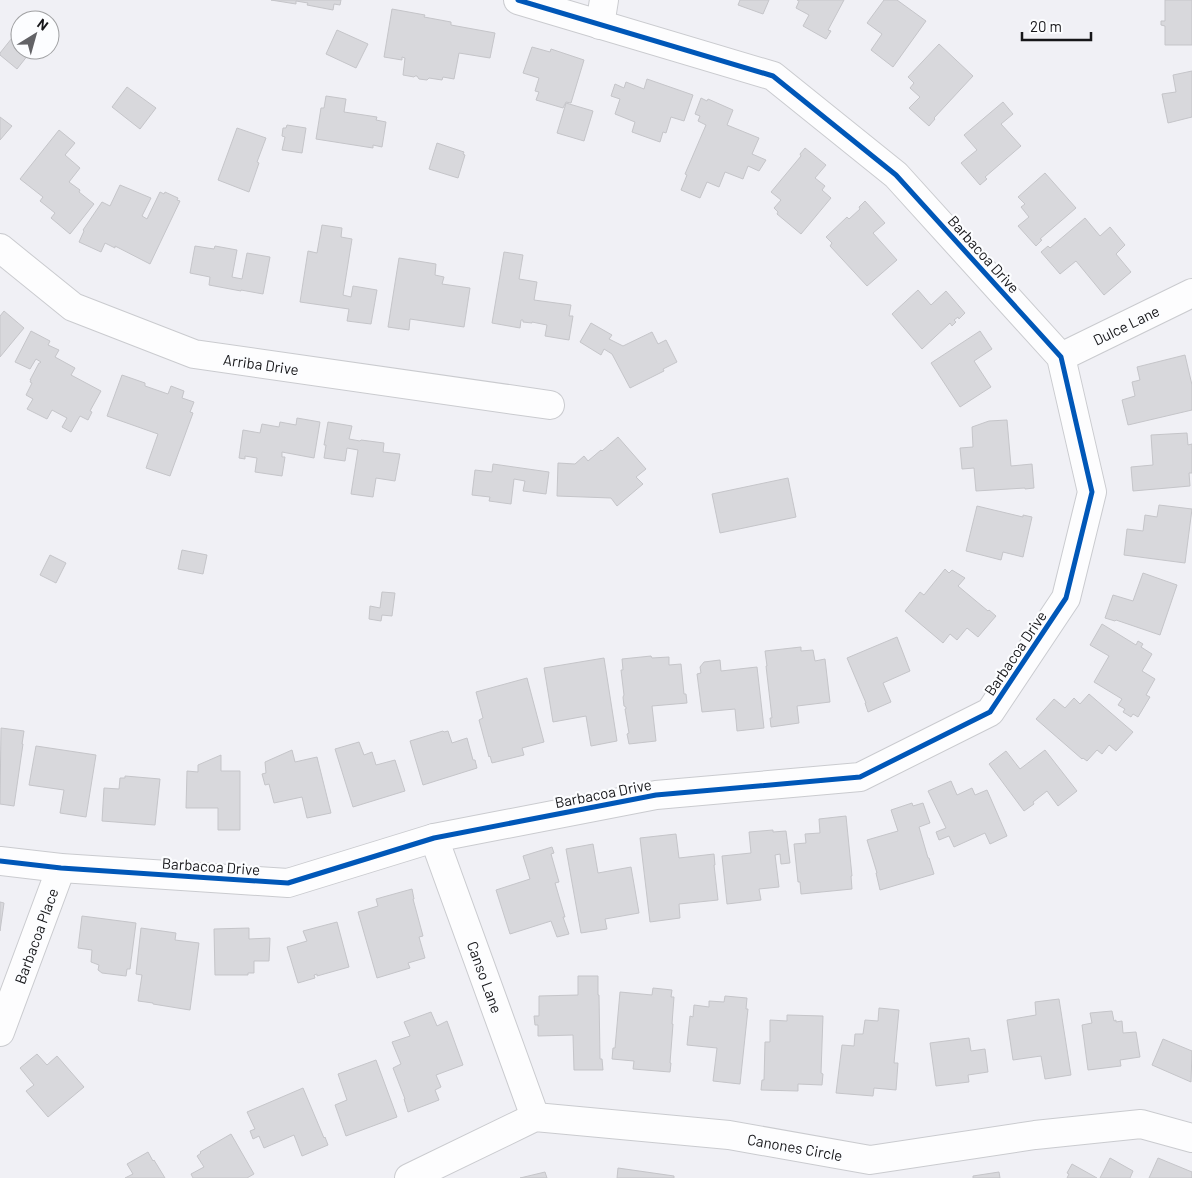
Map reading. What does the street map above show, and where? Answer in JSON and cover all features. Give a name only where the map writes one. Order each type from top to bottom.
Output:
[{"type":"street","name":"Barbacoa Drive","points":[[0,861],[61,868],[288,883],[434,838],[656,796],[860,777],[990,712],[1066,598],[1092,492],[1061,357],[896,175],[773,76],[602,12],[518,0]]},
{"type":"street","name":"Arriba Drive","points":[[0,248],[74,307],[194,354],[550,405]]},
{"type":"street","name":"Dulce Lane","points":[[1061,357],[1192,293]]},
{"type":"street","name":"Canso Lane","points":[[434,838],[535,1117]]},
{"type":"street","name":"Barbacoa Place","points":[[0,1032],[61,868]]},
{"type":"street","name":"Canones Circle","points":[[535,1117],[729,1135],[870,1160],[1035,1135],[1142,1124],[1192,1138]]},
{"type":"street","points":[[409,1178],[535,1117]]},
{"type":"building","points":[[271,0],[341,0],[340,5],[334,4],[333,10],[296,1],[296,4]]},
{"type":"building","points":[[740,0],[769,0],[763,14],[738,5]]},
{"type":"building","points":[[797,0],[844,0],[828,30],[831,31],[826,39],[803,26],[809,15],[796,8],[799,1]]},
{"type":"building","points":[[884,0],[897,0],[926,21],[893,67],[871,50],[882,34],[867,23]]},
{"type":"building","points":[[1165,0],[1192,0],[1192,45],[1165,45],[1165,26],[1161,25],[1161,21],[1165,21]]},
{"type":"building","points":[[392,9],[451,22],[451,25],[495,33],[490,58],[459,53],[454,79],[443,77],[442,80],[429,78],[427,80],[419,79],[417,76],[403,75],[405,58],[402,57],[402,60],[384,57]]},
{"type":"building","points":[[337,30],[368,44],[356,68],[326,54]]},
{"type":"building","points":[[10,40],[10,60],[24,60],[17,69],[0,53]]},
{"type":"building","points":[[939,44],[973,76],[934,118],[929,126],[909,108],[920,97],[910,88],[914,83],[908,77]]},
{"type":"building","points":[[532,47],[550,52],[551,49],[584,60],[571,103],[566,102],[563,108],[536,100],[539,92],[535,91],[539,78],[523,73]]},
{"type":"building","points":[[1192,71],[1192,117],[1168,123],[1162,94],[1176,92],[1173,75]]},
{"type":"building","points":[[647,79],[693,95],[684,121],[671,117],[666,133],[663,132],[660,142],[632,132],[635,122],[615,114],[620,99],[611,96],[615,84],[624,88],[626,82],[644,89]]},
{"type":"building","points":[[127,87],[156,108],[140,129],[112,107]]},
{"type":"building","points":[[326,96],[346,99],[344,112],[377,117],[376,120],[386,122],[382,147],[373,145],[373,148],[316,139],[321,108],[324,108]]},
{"type":"building","points":[[701,98],[707,101],[708,99],[733,110],[727,125],[759,138],[752,154],[766,160],[759,171],[748,166],[743,179],[725,172],[719,187],[707,182],[700,198],[681,190],[687,175],[685,174],[706,125],[698,121],[700,116],[695,114]]},
{"type":"building","points":[[1003,102],[1013,114],[1001,124],[1021,146],[985,177],[987,179],[980,185],[961,163],[977,150],[964,135]]},
{"type":"building","points":[[566,103],[593,111],[584,141],[557,133]]},
{"type":"building","points":[[0,117],[12,126],[0,140]]},
{"type":"building","points":[[287,125],[306,128],[302,153],[282,150],[285,137],[282,136],[283,128],[286,128]]},
{"type":"building","points":[[237,128],[266,138],[249,192],[218,180]]},
{"type":"building","points":[[59,130],[75,143],[65,155],[80,168],[69,182],[94,204],[70,234],[51,218],[55,213],[40,201],[43,197],[20,179]]},
{"type":"building","points":[[437,143],[464,152],[463,154],[465,155],[458,178],[429,169]]},
{"type":"building","points":[[805,148],[826,165],[815,178],[825,186],[822,190],[831,198],[801,234],[777,214],[778,212],[774,208],[781,200],[771,192],[801,156],[800,154]]},
{"type":"building","points":[[1045,173],[1076,208],[1040,239],[1042,240],[1036,246],[1018,226],[1029,217],[1021,207],[1025,204],[1018,197]]},
{"type":"building","points":[[120,185],[151,198],[142,216],[147,219],[160,192],[164,194],[165,192],[178,198],[177,200],[180,201],[150,264],[115,246],[115,248],[105,243],[101,252],[79,242],[83,230],[102,202],[110,206]]},
{"type":"building","points":[[865,201],[885,223],[873,233],[897,260],[867,286],[830,246],[832,243],[826,237],[847,217],[849,219],[860,209],[859,207]]},
{"type":"building","points":[[1085,218],[1100,236],[1110,227],[1125,245],[1116,254],[1131,272],[1104,295],[1076,261],[1060,274],[1041,252],[1048,246],[1050,248]]},
{"type":"building","points":[[322,225],[342,228],[341,237],[352,239],[343,295],[351,297],[353,286],[377,290],[371,324],[347,321],[349,309],[300,302],[308,251],[317,253]]},
{"type":"building","points":[[195,246],[214,249],[215,246],[237,250],[232,277],[242,279],[247,253],[270,257],[263,294],[209,285],[210,277],[190,273]]},
{"type":"building","points":[[504,252],[523,255],[519,279],[537,282],[534,300],[571,305],[569,316],[573,316],[569,340],[545,336],[547,325],[523,322],[523,320],[521,320],[520,328],[492,323]]},
{"type":"building","points":[[399,258],[436,264],[435,275],[444,277],[442,284],[470,288],[464,327],[410,319],[409,330],[388,327]]},
{"type":"building","points":[[918,290],[931,305],[946,291],[965,313],[959,319],[958,317],[954,320],[956,322],[952,326],[950,323],[922,349],[892,314]]},
{"type":"building","points":[[4,311],[24,328],[0,357],[0,316]]},
{"type":"building","points":[[591,323],[612,335],[609,339],[623,346],[652,332],[658,344],[666,340],[677,362],[663,369],[664,371],[630,388],[612,354],[604,349],[601,355],[580,342]]},
{"type":"building","points":[[31,331],[50,341],[48,345],[59,350],[55,357],[75,368],[71,375],[101,391],[90,411],[92,412],[88,420],[80,416],[71,432],[62,427],[67,418],[52,410],[47,419],[27,409],[33,399],[26,395],[32,383],[30,380],[41,362],[36,359],[30,369],[15,362]]},
{"type":"building","points":[[980,331],[992,349],[974,361],[991,387],[960,407],[931,363]]},
{"type":"building","points":[[1185,355],[1192,385],[1192,410],[1128,425],[1122,400],[1135,396],[1132,382],[1140,380],[1137,367]]},
{"type":"building","points":[[122,375],[168,394],[171,386],[184,391],[182,398],[194,402],[190,412],[193,413],[170,476],[146,468],[158,434],[107,416]]},
{"type":"building","points":[[297,418],[320,422],[314,458],[282,452],[282,457],[285,457],[282,476],[255,472],[257,458],[245,456],[245,459],[239,458],[243,430],[260,433],[262,424],[279,427],[280,422],[296,425]]},
{"type":"building","points":[[1007,420],[1011,466],[1032,464],[1034,488],[976,491],[974,468],[962,469],[960,448],[973,447],[972,427],[989,421]]},
{"type":"building","points":[[328,422],[352,426],[349,439],[384,443],[383,452],[400,454],[395,481],[376,478],[373,497],[351,494],[358,450],[347,448],[345,461],[324,458]]},
{"type":"building","points":[[1187,433],[1188,445],[1192,444],[1192,473],[1189,473],[1190,486],[1133,491],[1131,467],[1153,465],[1151,435]]},
{"type":"building","points":[[618,437],[646,469],[636,477],[643,484],[617,506],[611,498],[557,496],[558,463],[575,464],[584,456],[588,461]]},
{"type":"building","points":[[493,464],[549,472],[546,494],[523,491],[525,481],[514,479],[511,504],[489,501],[490,497],[472,495],[475,470],[492,472]]},
{"type":"building","points":[[788,478],[796,517],[720,533],[712,494]]},
{"type":"building","points":[[1159,505],[1192,509],[1185,563],[1124,555],[1127,529],[1143,531],[1145,515],[1157,517]]},
{"type":"building","points":[[977,506],[1023,517],[1023,515],[1032,517],[1023,557],[1003,552],[1001,560],[966,551]]},
{"type":"building","points":[[182,550],[207,555],[203,574],[178,569]]},
{"type":"building","points":[[50,555],[66,563],[56,583],[40,575]]},
{"type":"building","points":[[945,569],[949,573],[952,570],[965,578],[958,586],[996,616],[978,637],[967,628],[957,640],[950,634],[943,643],[905,611],[920,592],[924,595]]},
{"type":"building","points":[[1143,573],[1177,585],[1160,635],[1105,618],[1113,595],[1133,601]]},
{"type":"building","points":[[382,592],[395,593],[392,616],[382,615],[381,621],[369,619],[370,606],[380,608]]},
{"type":"building","points":[[1102,624],[1136,645],[1138,641],[1143,644],[1141,647],[1152,654],[1142,671],[1155,679],[1146,695],[1150,697],[1138,717],[1133,714],[1131,717],[1123,712],[1125,709],[1118,705],[1122,699],[1094,682],[1109,656],[1090,645]]},
{"type":"building","points":[[897,637],[910,671],[883,683],[891,702],[868,712],[847,658]]},
{"type":"building","points":[[801,647],[801,651],[813,650],[815,661],[825,659],[830,702],[797,706],[799,723],[771,727],[770,718],[772,718],[765,651]]},
{"type":"building","points":[[651,656],[652,658],[669,657],[669,665],[681,664],[684,694],[686,694],[687,703],[652,706],[656,741],[629,744],[626,707],[624,706],[623,697],[622,659]]},
{"type":"building","points":[[604,658],[617,741],[591,746],[586,716],[553,722],[544,668]]},
{"type":"building","points":[[720,660],[721,671],[757,667],[764,728],[737,731],[735,709],[702,712],[697,674],[701,673],[700,667],[704,662]]},
{"type":"building","points":[[527,678],[544,742],[522,748],[524,755],[492,763],[479,720],[483,718],[476,692]]},
{"type":"building","points":[[1089,694],[1133,732],[1116,751],[1109,745],[1102,754],[1097,750],[1087,761],[1082,759],[1036,719],[1054,699],[1065,708],[1074,698],[1080,704]]},
{"type":"building","points":[[1,728],[24,731],[14,806],[0,804]]},
{"type":"building","points":[[448,731],[452,743],[467,738],[477,768],[423,785],[410,741]]},
{"type":"building","points":[[359,742],[364,755],[372,752],[376,765],[395,760],[405,791],[353,807],[335,749]]},
{"type":"building","points":[[36,746],[96,755],[86,817],[60,813],[64,790],[29,785]]},
{"type":"building","points":[[292,750],[295,762],[317,757],[331,813],[307,818],[302,797],[274,803],[269,784],[265,785],[262,774],[266,773],[265,762]]},
{"type":"building","points":[[1045,750],[1077,791],[1058,806],[1047,791],[1024,811],[989,764],[1006,751],[1020,769]]},
{"type":"building","points":[[221,755],[221,771],[240,771],[240,830],[218,830],[218,808],[186,808],[187,771],[198,772],[198,765]]},
{"type":"building","points":[[125,776],[160,779],[155,825],[102,821],[104,788],[119,789],[120,778],[125,778]]},
{"type":"building","points":[[951,781],[957,795],[972,788],[975,795],[987,790],[1007,836],[990,844],[985,833],[954,847],[949,836],[939,840],[936,832],[946,828],[928,791]]},
{"type":"building","points":[[912,803],[913,806],[923,803],[930,823],[919,827],[934,874],[880,890],[867,840],[898,831],[891,810]]},
{"type":"building","points":[[846,816],[852,889],[801,894],[794,844],[806,843],[805,834],[820,833],[819,819]]},
{"type":"building","points":[[773,830],[773,832],[786,831],[790,863],[781,864],[780,854],[775,855],[779,887],[759,889],[761,900],[727,904],[722,856],[751,853],[749,832]]},
{"type":"building","points":[[676,834],[679,858],[714,854],[718,900],[679,904],[680,918],[650,922],[640,838]]},
{"type":"building","points":[[593,844],[598,873],[631,867],[639,913],[605,919],[607,929],[581,933],[566,849]]},
{"type":"building","points":[[552,847],[554,853],[551,854],[559,882],[555,883],[569,934],[557,937],[551,921],[510,934],[496,890],[530,879],[523,856]]},
{"type":"building","points":[[412,889],[423,936],[419,937],[425,958],[408,963],[410,968],[377,978],[358,912],[378,906],[376,899]]},
{"type":"building","points":[[0,902],[4,903],[0,931]]},
{"type":"building","points":[[82,916],[136,923],[130,969],[127,969],[126,976],[102,973],[98,970],[99,965],[91,962],[92,950],[78,948]]},
{"type":"building","points":[[337,922],[349,967],[317,976],[317,974],[314,975],[315,978],[298,983],[287,947],[307,941],[303,931]]},
{"type":"building","points":[[141,928],[176,933],[175,940],[199,943],[190,1010],[138,1001],[142,975],[136,974]]},
{"type":"building","points":[[249,928],[249,939],[270,938],[269,961],[254,961],[254,973],[248,973],[248,975],[215,975],[214,929]]},
{"type":"building","points":[[578,976],[598,976],[600,1059],[602,1059],[603,1070],[574,1070],[573,1035],[538,1036],[538,1025],[535,1025],[534,1016],[539,1016],[539,996],[578,995]]},
{"type":"building","points":[[653,988],[672,990],[671,997],[674,997],[670,1072],[633,1069],[634,1061],[612,1059],[613,1048],[615,1048],[620,992],[652,995]]},
{"type":"building","points":[[725,996],[747,998],[746,1009],[748,1009],[740,1084],[713,1081],[717,1048],[687,1045],[690,1016],[693,1017],[694,1005],[709,1007],[709,1001],[724,1002]]},
{"type":"building","points":[[1059,999],[1071,1075],[1045,1079],[1041,1056],[1013,1060],[1007,1020],[1036,1015],[1035,1002]]},
{"type":"building","points":[[879,1008],[899,1010],[894,1063],[898,1063],[896,1090],[874,1088],[873,1096],[836,1093],[842,1045],[854,1046],[855,1034],[863,1034],[865,1020],[878,1021]]},
{"type":"building","points":[[1112,1011],[1114,1021],[1122,1021],[1123,1033],[1136,1032],[1140,1057],[1120,1060],[1121,1066],[1088,1070],[1082,1025],[1092,1023],[1090,1013]]},
{"type":"building","points":[[431,1012],[437,1026],[447,1021],[463,1065],[436,1075],[441,1087],[435,1090],[439,1100],[408,1112],[393,1068],[401,1064],[392,1042],[410,1036],[404,1022]]},
{"type":"building","points":[[787,1015],[823,1016],[822,1085],[798,1084],[798,1091],[761,1090],[762,1080],[764,1080],[765,1042],[770,1042],[770,1020],[787,1021]]},
{"type":"building","points":[[969,1038],[971,1051],[985,1049],[988,1072],[968,1075],[969,1082],[936,1086],[930,1043]]},
{"type":"building","points":[[1163,1039],[1192,1051],[1191,1082],[1152,1065]]},
{"type":"building","points":[[37,1054],[47,1065],[57,1056],[84,1087],[48,1117],[26,1091],[34,1085],[20,1068]]},
{"type":"building","points":[[376,1060],[397,1117],[346,1136],[335,1105],[347,1100],[338,1074]]},
{"type":"building","points":[[303,1088],[328,1145],[302,1156],[294,1135],[264,1148],[259,1136],[253,1139],[250,1131],[255,1129],[247,1112]]},
{"type":"building","points":[[231,1134],[254,1174],[247,1178],[193,1178],[191,1174],[204,1167],[197,1156],[200,1152]]},
{"type":"building","points":[[148,1152],[165,1178],[125,1178],[133,1174],[127,1164]]},
{"type":"building","points":[[1110,1158],[1133,1171],[1130,1178],[1100,1178]]},
{"type":"building","points":[[1158,1158],[1192,1172],[1192,1178],[1149,1178]]},
{"type":"building","points":[[1072,1164],[1097,1178],[1067,1178],[1069,1174],[1067,1173]]},
{"type":"building","points":[[618,1168],[674,1176],[674,1178],[617,1178]]},
{"type":"building","points":[[545,1172],[547,1178],[520,1178]]},
{"type":"building","points":[[999,1172],[1000,1178],[973,1178],[973,1176]]},
{"type":"cycle path","points":[[0,861],[61,868],[288,883],[434,838],[656,795],[860,777],[990,712],[1066,598],[1092,492],[1061,357],[896,175],[773,76],[518,0]]}]
